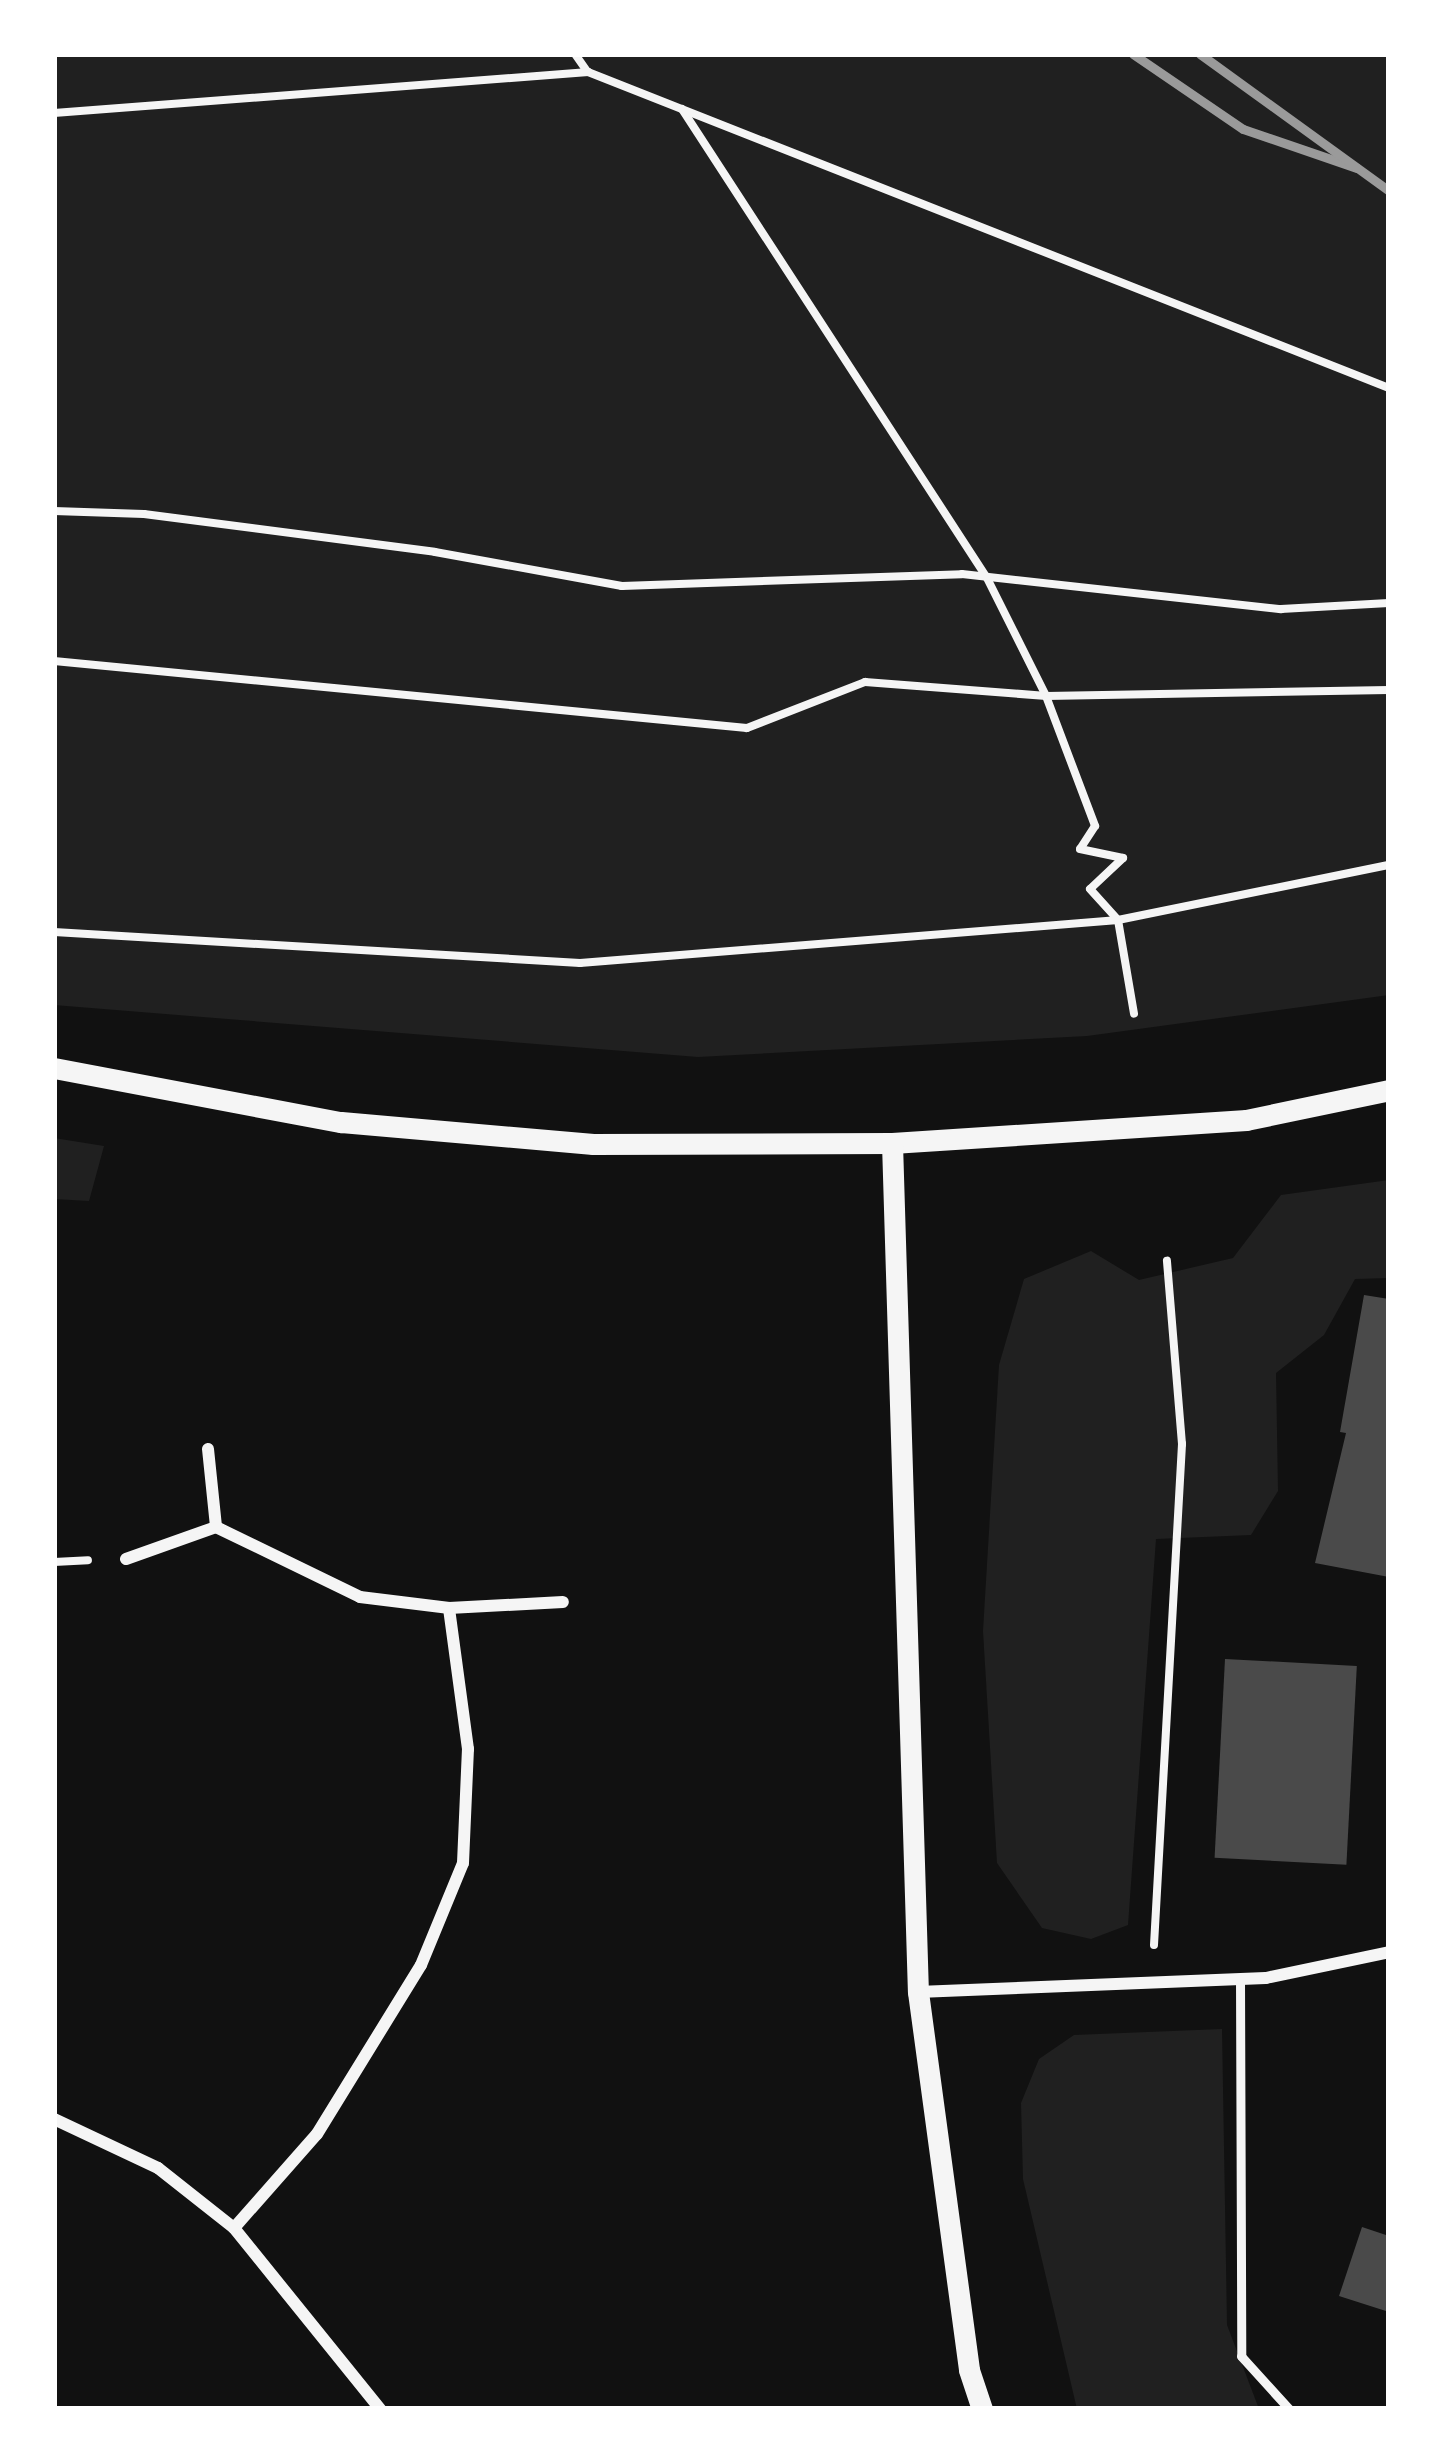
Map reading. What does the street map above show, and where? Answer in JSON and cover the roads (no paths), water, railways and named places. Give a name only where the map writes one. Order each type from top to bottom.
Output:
[{"type":"street","points":[[54,1068],[364,1124],[593,1144],[892,1143],[1246,1120],[1389,1090]]},
{"type":"street","points":[[892,1143],[918,1992],[969,2371],[982,2409]]},
{"type":"street","points":[[208,1449],[216,1527]]},
{"type":"street","points":[[126,1559],[216,1527],[360,1597],[449,1607],[563,1602]]},
{"type":"street","points":[[234,2228],[317,2134],[421,1965],[463,1862],[468,1749],[449,1607]]},
{"type":"street","points":[[918,1992],[1240,1979],[1389,1952]]},
{"type":"street","points":[[54,2119],[158,2168],[234,2228],[380,2409]]},
{"type":"lane","points":[[1240,1979],[1240,2356],[1289,2409]]},
{"type":"railway","points":[[1133,54],[1243,129],[1357,168]]},
{"type":"railway","points":[[1200,54],[1389,191]]}]
